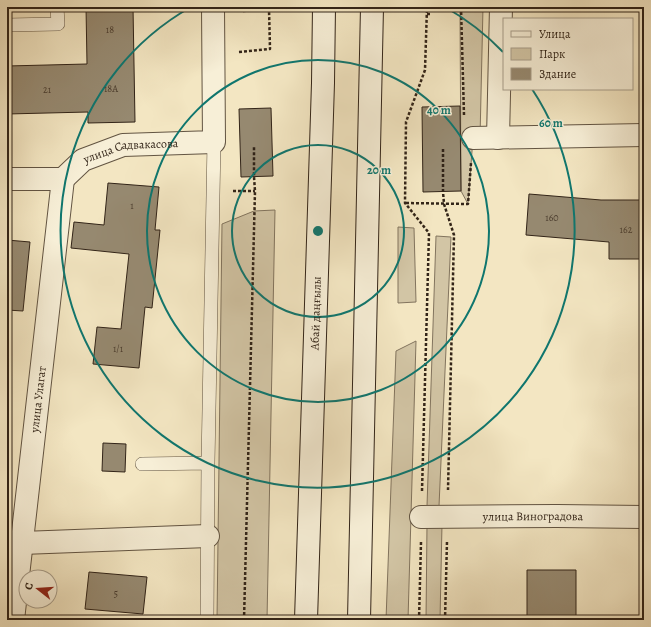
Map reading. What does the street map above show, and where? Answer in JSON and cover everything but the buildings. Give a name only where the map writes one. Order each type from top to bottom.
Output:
[{"type":"street","points":[[213,7],[214,142]]},
{"type":"street","name":"Абай даңғылы","points":[[306,620],[323,91],[324,7]]},
{"type":"street","points":[[358,620],[372,7]]},
{"type":"street","points":[[498,138],[501,7]]},
{"type":"street","points":[[473,138],[644,135]]},
{"type":"street","name":"улица Садвакасова","points":[[63,179],[84,160],[123,145],[214,142]]},
{"type":"street","points":[[7,179],[63,179]]},
{"type":"street","name":"улица Улагат","points":[[13,620],[63,179]]},
{"type":"street","name":"улица Виноградова","points":[[421,517],[644,517]]},
{"type":"street","points":[[22,543],[208,536]]},
{"type":"lane","points":[[7,25],[58,24],[57,7]]},
{"type":"lane","points":[[207,620],[208,463],[214,142]]},
{"type":"lane","points":[[142,464],[208,463]]},
{"type":"path","points":[[419,620],[429,233],[405,203],[406,122],[425,70],[427,7]]},
{"type":"path","points":[[405,203],[468,204],[473,138],[464,137],[461,7]]},
{"type":"path","points":[[237,52],[270,49],[269,8],[243,11]]},
{"type":"path","points":[[427,14],[432,14]]},
{"type":"path","points":[[244,620],[255,191],[254,146]]},
{"type":"path","points":[[443,149],[444,204],[454,235],[445,620]]},
{"type":"green space","points":[[460,7],[483,7],[480,138],[473,138],[468,204],[461,191]]},
{"type":"green space","points":[[275,210],[267,620],[217,620],[222,224],[254,211]]},
{"type":"green space","points":[[398,227],[414,228],[416,302],[398,303]]},
{"type":"green space","points":[[436,236],[451,237],[439,506],[427,506]]},
{"type":"green space","points":[[416,341],[408,620],[386,620],[396,351]]},
{"type":"green space","points":[[442,524],[440,620],[426,620],[427,525]]}]
